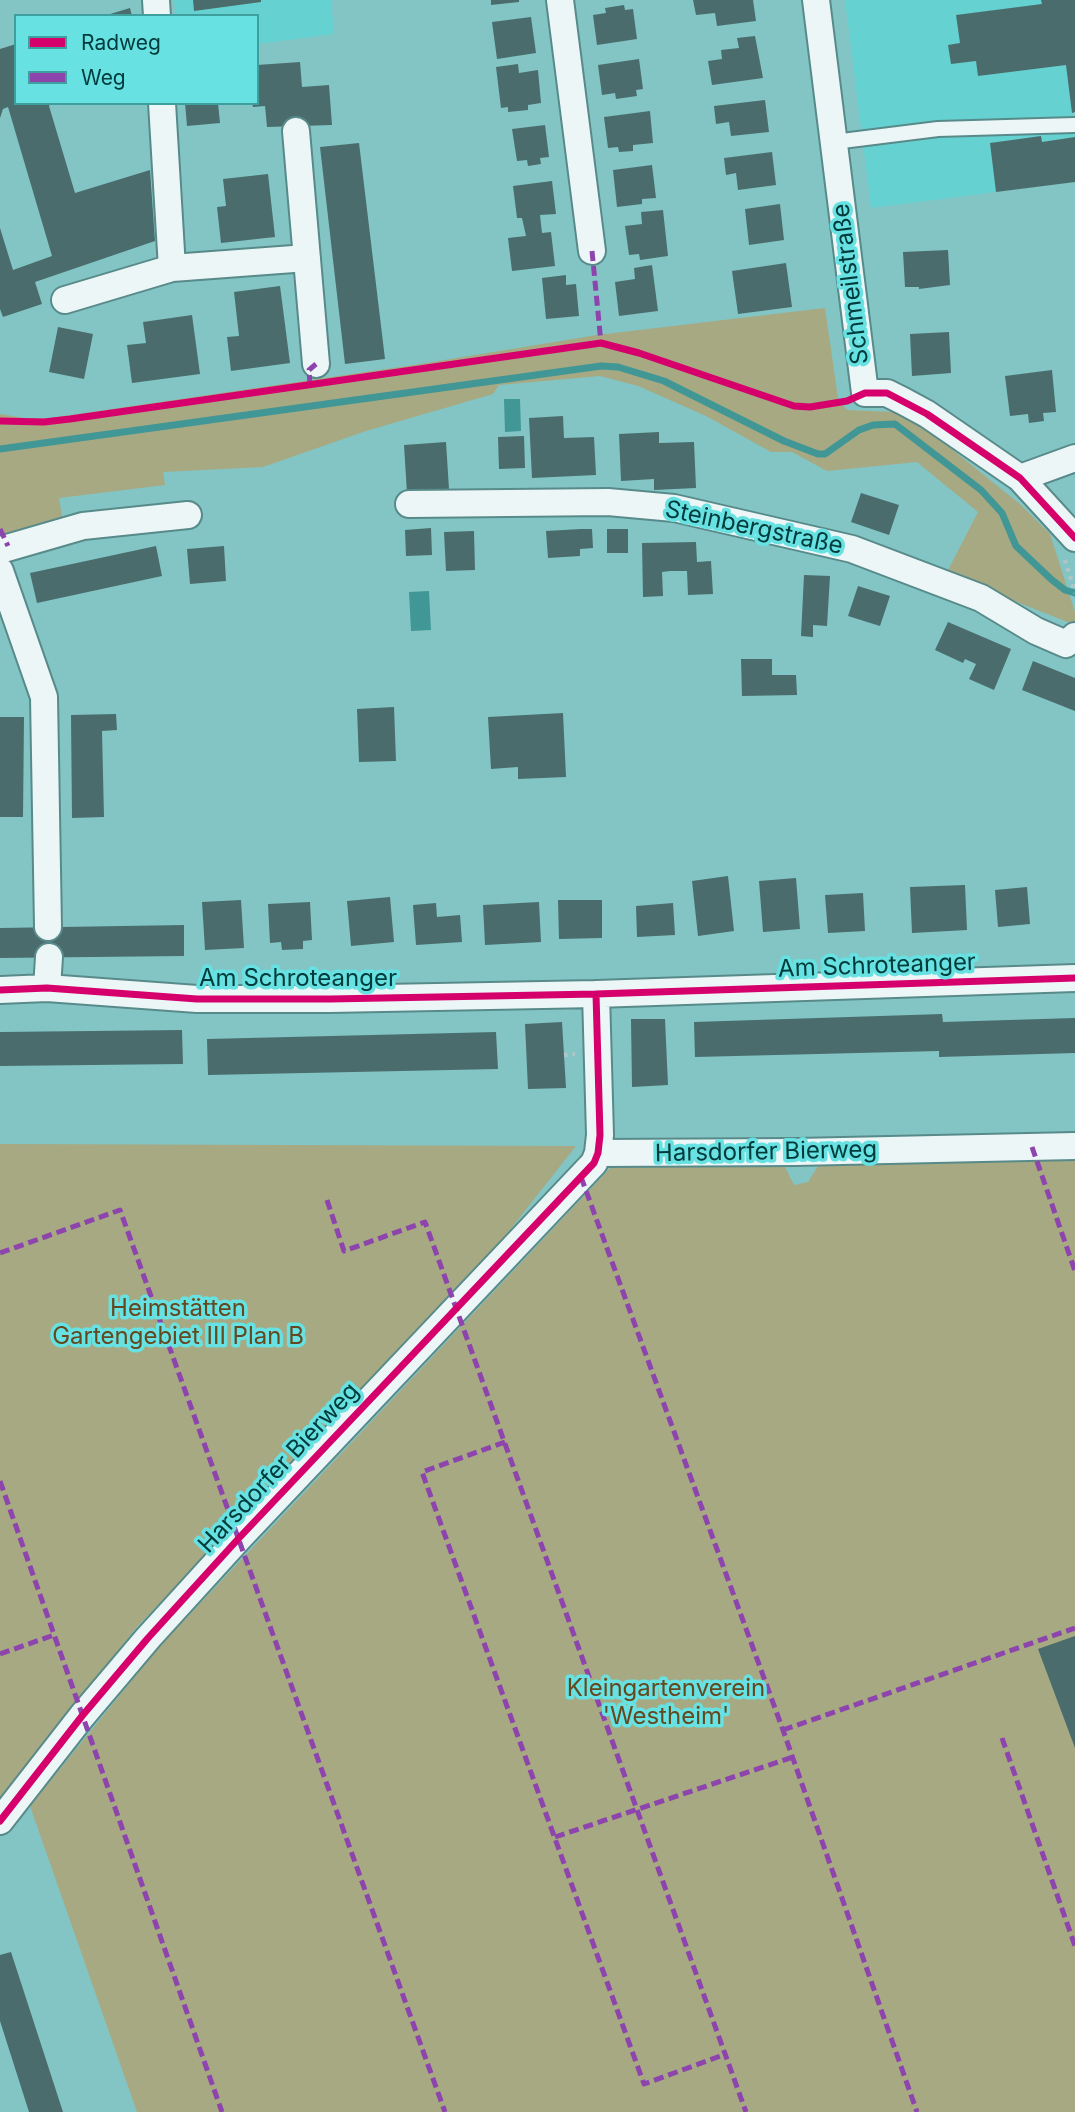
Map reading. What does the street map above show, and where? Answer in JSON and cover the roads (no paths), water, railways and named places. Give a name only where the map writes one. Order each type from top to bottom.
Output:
[{"type":"street","points":[[559,0],[592,251]]},
{"type":"street","name":"Schmeilstraße","points":[[816,0],[865,393],[887,393],[927,414],[1020,478],[1070,548]]},
{"type":"street","points":[[162,105],[172,268]]},
{"type":"street","points":[[296,131],[316,364]]},
{"type":"street","points":[[65,300],[172,268],[307,258]]},
{"type":"street","points":[[1020,478],[1075,458]]},
{"type":"street","name":"Steinbergstraße","points":[[409,504],[608,502],[674,508],[852,549],[981,598],[1036,631],[1066,644],[1075,636]]},
{"type":"street","points":[[0,550],[82,526],[188,515]]},
{"type":"street","points":[[0,571],[44,697],[48,927]]},
{"type":"street","points":[[47,989],[49,957]]},
{"type":"street","name":"Am Schroteanger","points":[[0,990],[47,989],[216,1000],[596,994],[1075,978]]},
{"type":"street","points":[[596,994],[600,1135],[598,1153]]},
{"type":"street","name":"Harsdorfer Bierweg","points":[[0,1821],[82,1716],[148,1638],[239,1538],[592,1166],[598,1153],[1075,1146]]},
{"type":"lane","points":[[834,142],[938,129],[1075,125]]},
{"type":"waterway","points":[[0,449],[601,366],[618,367],[664,381],[784,441],[818,454],[825,454],[859,430],[873,425],[895,424],[981,490],[1002,513],[1016,546],[1052,580],[1065,590],[1075,593]]},
{"type":"park label","name":"Heimstätten Gartengebiet III Plan B","points":[[178,1323]]},
{"type":"park label","name":"Kleingartenverein 'Westheim'","points":[[666,1703]]}]
